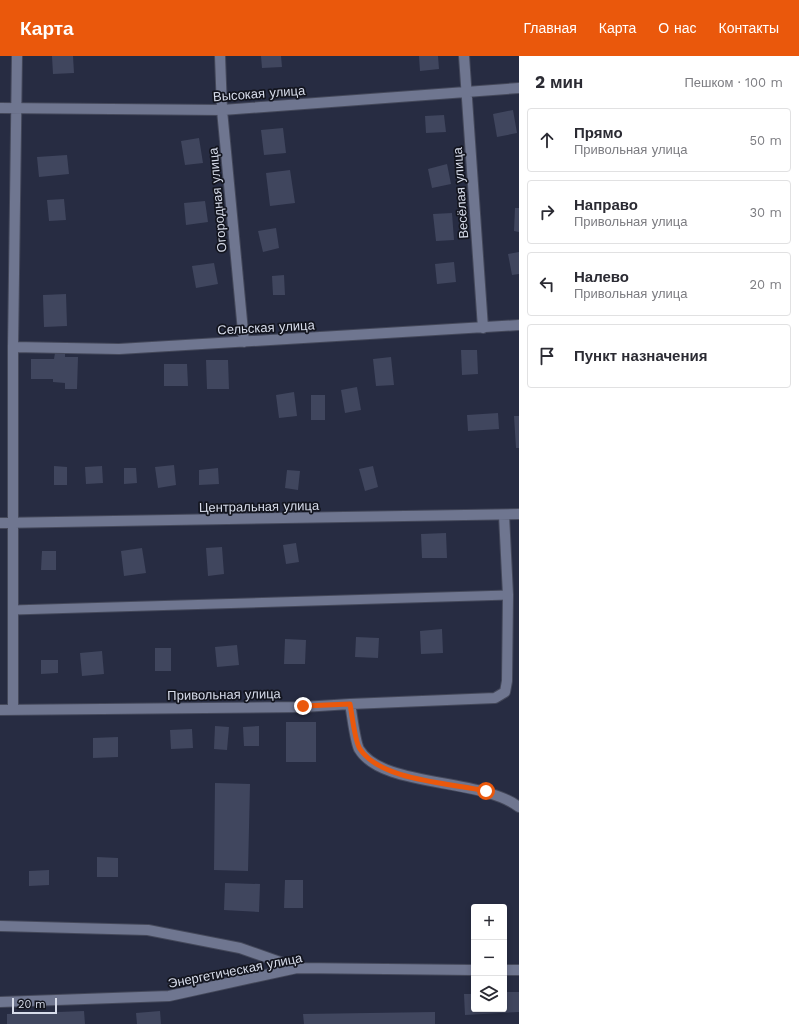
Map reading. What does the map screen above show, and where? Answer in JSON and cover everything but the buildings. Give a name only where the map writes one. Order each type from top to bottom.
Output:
[{"type":"street","points":[[14,709],[13,610],[15,523],[13,347],[17,56]]},
{"type":"street","name":"Огородная улица","points":[[220,56],[222,110],[244,342]]},
{"type":"street","name":"Весёлая улица","points":[[464,56],[483,328]]},
{"type":"street","name":"Высокая улица","points":[[0,108],[222,110],[519,88]]},
{"type":"street","name":"Сельская улица","points":[[13,347],[119,349],[519,325]]},
{"type":"street","name":"Центральная улица","points":[[0,523],[519,514]]},
{"type":"street","points":[[504,515],[508,595]]},
{"type":"street","name":"Привольная улица","points":[[0,710],[303,706],[500,697],[505,692],[507,687],[508,595]]},
{"type":"street","points":[[350,704],[359,748],[372,761],[411,778],[486,791],[512,801],[519,807]]},
{"type":"street","points":[[0,926],[148,930],[240,948],[297,968]]},
{"type":"street","name":"Энергетическая улица","points":[[0,1002],[169,996],[297,968],[471,970]]},
{"type":"street","points":[[507,970],[519,970]]},
{"type":"lane","points":[[13,610],[508,595]]},
{"type":"route","points":[[303,706],[350,704],[359,748],[372,761],[385,768],[411,778],[486,791]]}]
